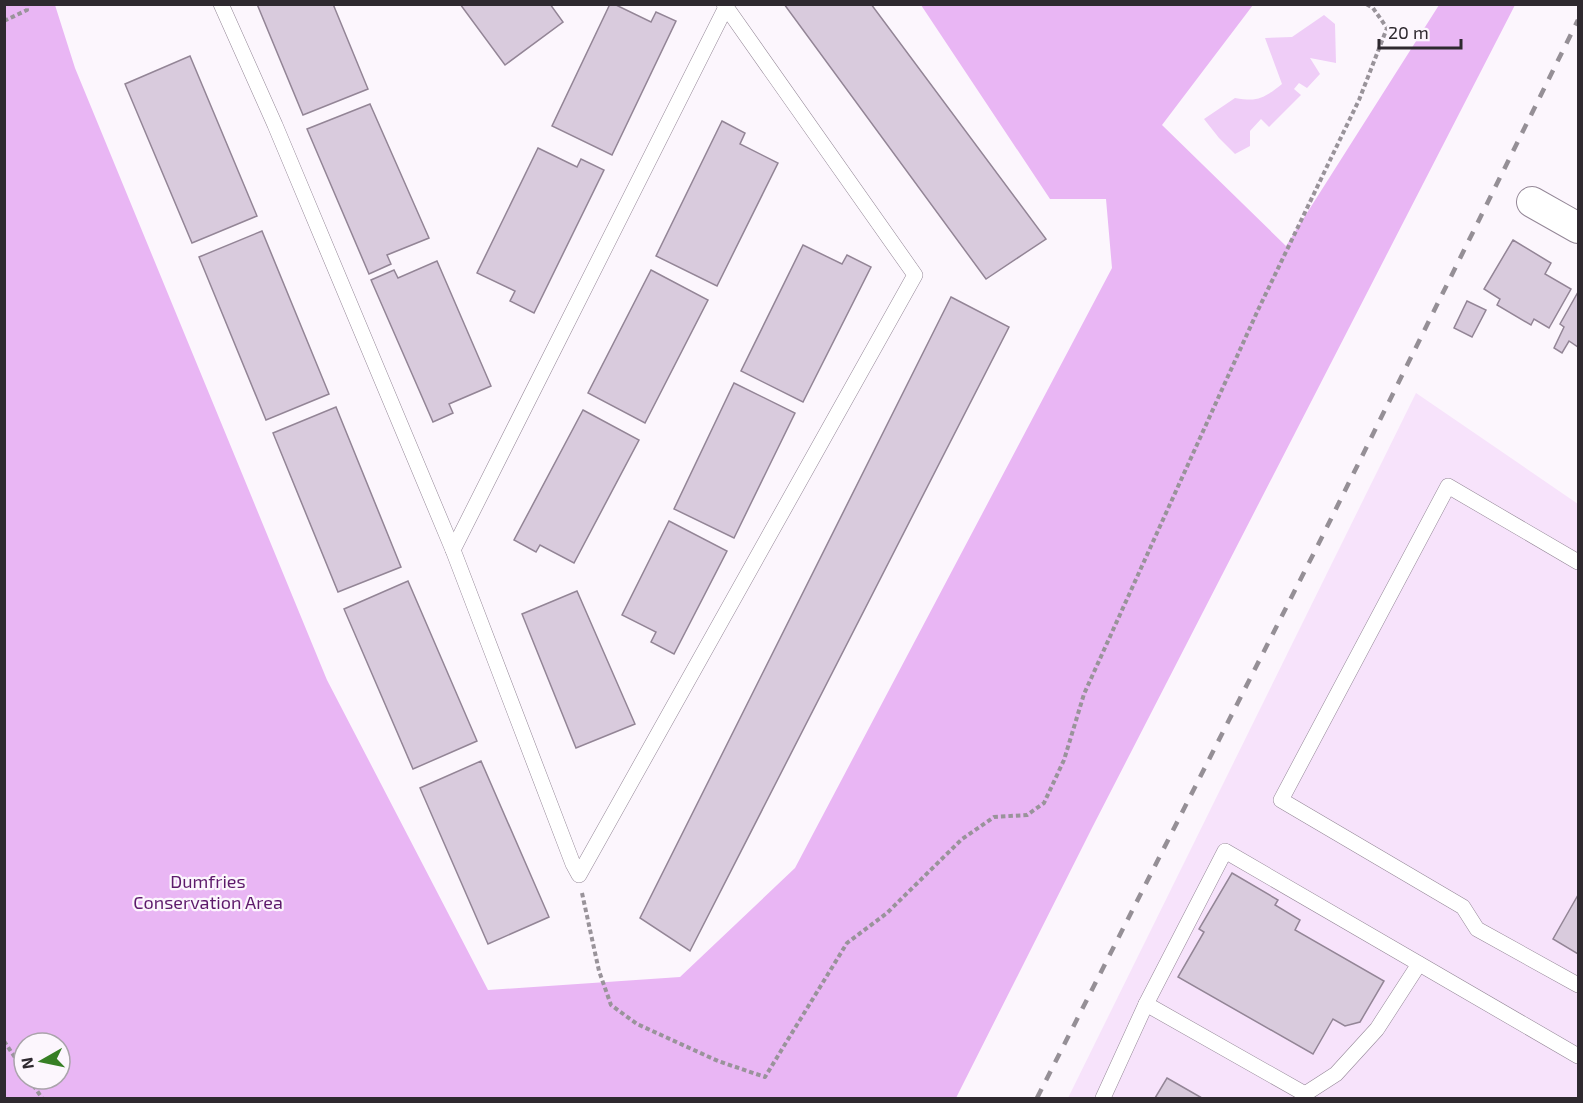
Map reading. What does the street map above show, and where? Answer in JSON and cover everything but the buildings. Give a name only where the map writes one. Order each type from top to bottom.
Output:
[{"type":"street","points":[[1532,202],[1578,228]]},
{"type":"lane","points":[[221,4],[275,125],[453,550],[579,875]]},
{"type":"lane","points":[[453,550],[725,6],[915,275],[579,875]]},
{"type":"lane","points":[[1578,562],[1448,486],[1281,800],[1463,907],[1477,929],[1578,985]]},
{"type":"lane","points":[[1103,1098],[1146,1004],[1225,851],[1578,1056]]},
{"type":"lane","points":[[1146,1004],[1305,1094],[1336,1074],[1377,1029],[1419,963]]},
{"type":"path","points":[[4,21],[27,10],[26,4]]},
{"type":"path","points":[[579,875],[597,960],[611,1005],[637,1024],[718,1061],[765,1077],[847,943],[886,913],[962,838],[994,817],[1027,815],[1044,803],[1064,760],[1093,672],[1257,310],[1359,100],[1387,28],[1373,8],[1366,4]]},
{"type":"shaded area","points":[[1324,15],[1335,24],[1336,63],[1310,58],[1320,74],[1307,88],[1299,83],[1294,89],[1301,95],[1269,127],[1261,119],[1250,131],[1250,146],[1235,154],[1204,119],[1235,98],[1249,100],[1260,98],[1282,84],[1265,38],[1292,37]]},
{"type":"shaded area","points":[[1416,393],[1578,504],[1578,1098],[1068,1098]]},
{"type":"green space","name":"Dumfries Conservation Area","points":[[5,4],[55,5],[75,68],[327,680],[488,990],[680,977],[795,868],[1112,268],[1106,199],[1050,199],[921,5],[1253,5],[1162,125],[1286,246],[1439,5],[1515,5],[1093,826],[956,1098],[5,1098]]},
{"type":"railway","points":[[1037,1098],[1322,537],[1578,20]]}]
